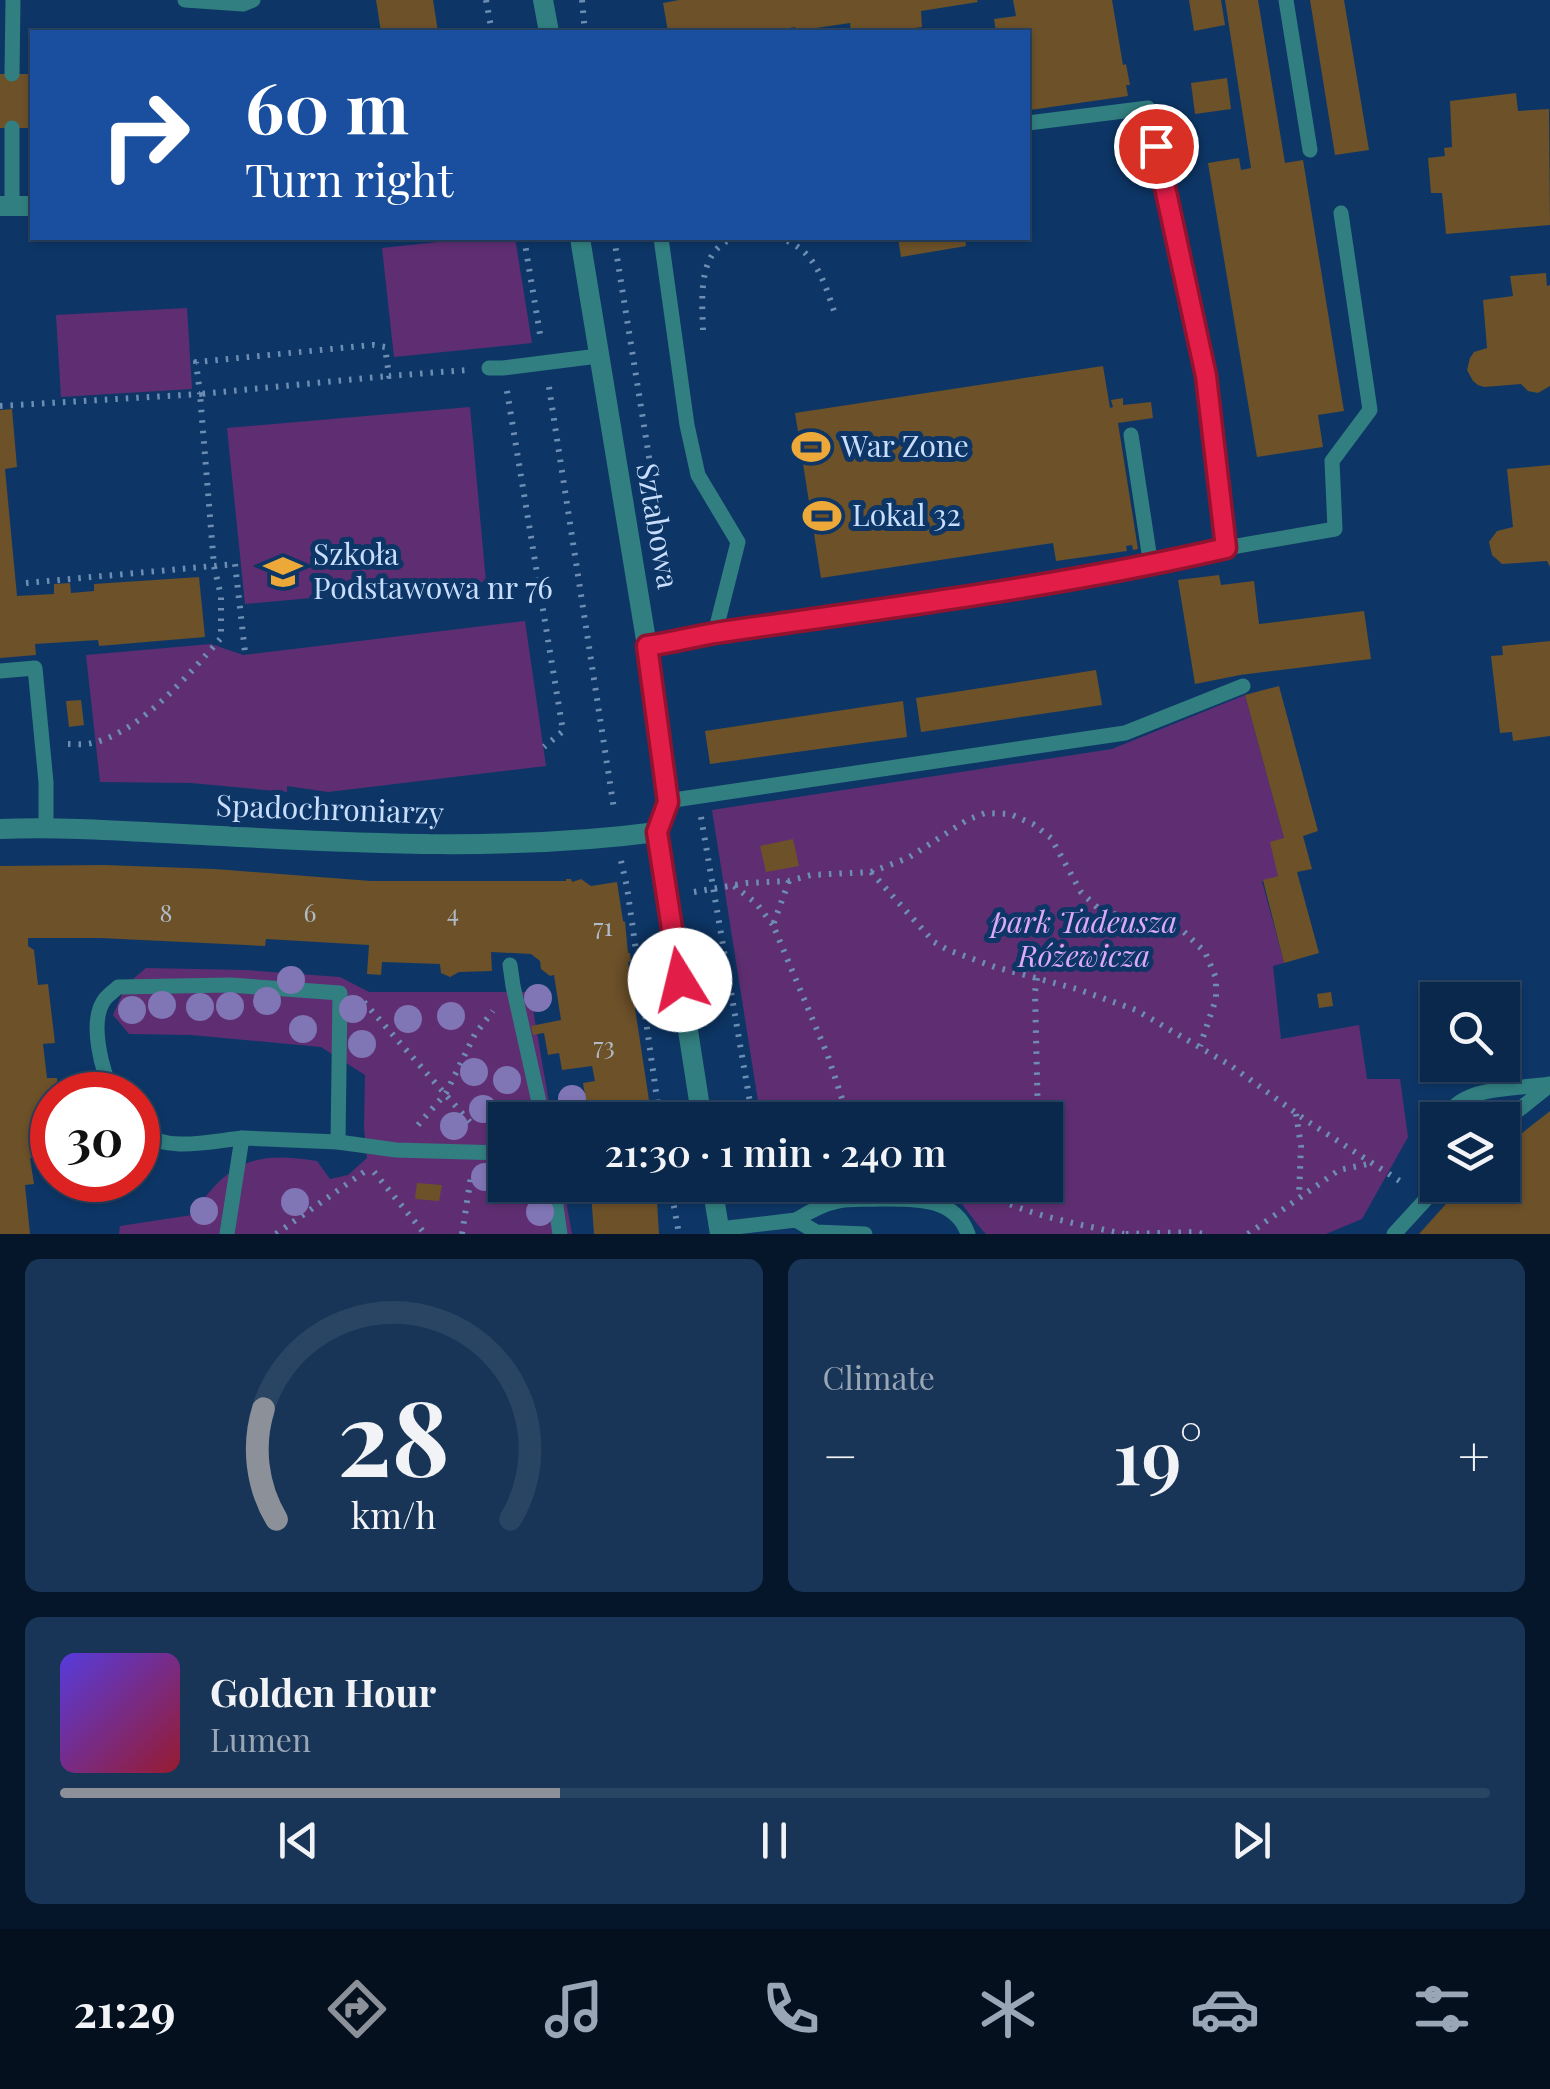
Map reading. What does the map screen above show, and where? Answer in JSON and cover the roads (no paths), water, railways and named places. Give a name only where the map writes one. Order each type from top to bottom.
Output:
[{"type":"street","points":[[543,0],[549,30]]},
{"type":"street","name":"Sztabowa","points":[[580,240],[647,646],[668,802],[657,832],[699,1102]]},
{"type":"street","name":"Spadochroniarzy","points":[[0,829],[46,827],[451,845],[657,832]]},
{"type":"street","points":[[715,1202],[719,1232]]},
{"type":"lane","points":[[12,0],[12,74]]},
{"type":"lane","points":[[185,0],[243,4],[253,0]]},
{"type":"lane","points":[[1286,0],[1310,150]]},
{"type":"lane","points":[[1030,124],[1148,108],[1206,376],[1226,548]]},
{"type":"lane","points":[[12,128],[15,206]]},
{"type":"lane","points":[[647,646],[1151,566],[1334,529],[1332,461],[1370,410],[1341,213]]},
{"type":"lane","points":[[661,240],[687,425],[698,475],[738,542],[714,633]]},
{"type":"lane","points":[[496,368],[598,356]]},
{"type":"lane","points":[[1131,435],[1151,566]]},
{"type":"lane","points":[[0,671],[35,668],[46,782],[46,827]]},
{"type":"lane","points":[[668,802],[1125,733],[1243,686]]},
{"type":"lane","points":[[510,965],[539,1102]]},
{"type":"lane","points":[[104,1072],[97,1024],[102,1001],[118,987],[230,985],[340,993],[338,1142]]},
{"type":"lane","points":[[1458,1102],[1472,1094],[1550,1084]]},
{"type":"lane","points":[[1520,1109],[1550,1084]]},
{"type":"lane","points":[[227,1234],[242,1138]]},
{"type":"lane","points":[[160,1141],[178,1146],[242,1138],[488,1153]]},
{"type":"lane","points":[[719,1232],[796,1220],[816,1208],[842,1200],[925,1200],[956,1215],[964,1222],[968,1234]]},
{"type":"lane","points":[[556,1202],[560,1234]]},
{"type":"lane","points":[[1394,1234],[1423,1202]]},
{"type":"lane","points":[[796,1220],[816,1232],[865,1234]]},
{"type":"place","name":"War Zone","points":[[811,447]]},
{"type":"place","name":"Lokal 32","points":[[822,516]]},
{"type":"place","name":"Szkoła Podstawowa nr 76","points":[[283,572]]},
{"type":"park label","name":"park Tadeusza Różewicza","points":[[1084,940]]}]
